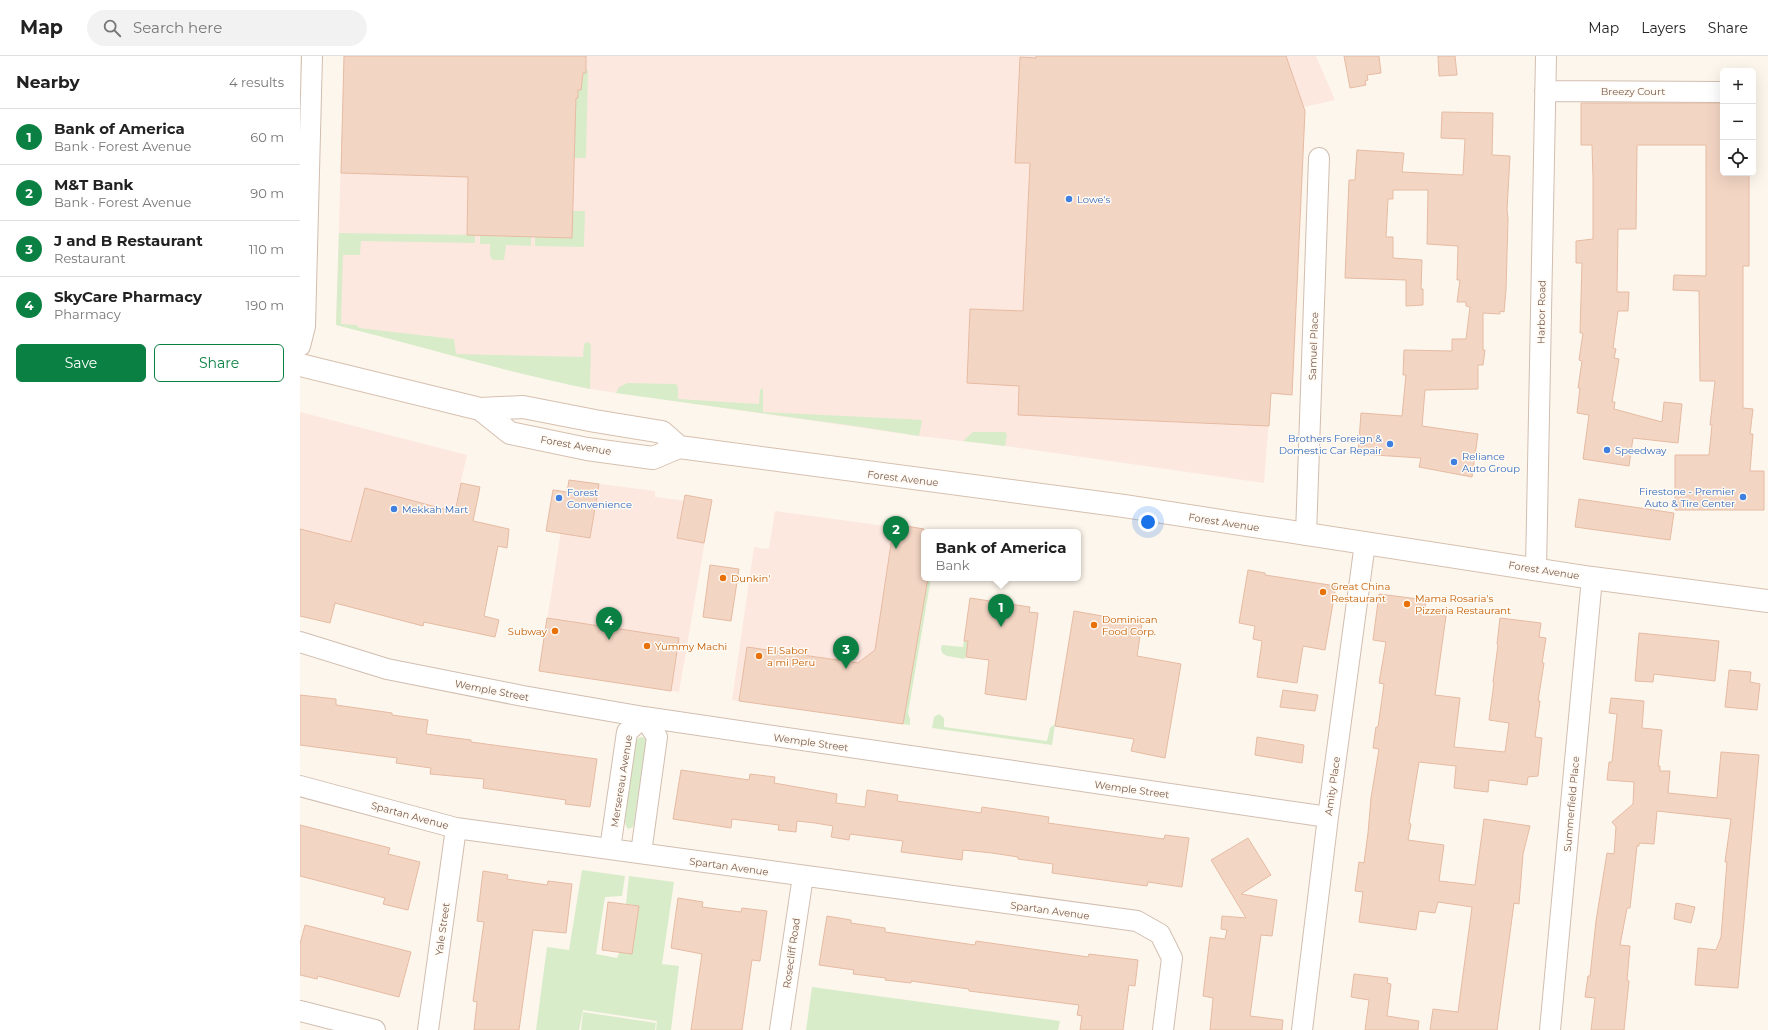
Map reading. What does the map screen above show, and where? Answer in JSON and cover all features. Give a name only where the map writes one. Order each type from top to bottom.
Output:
[{"type":"main road","name":"Forest Avenue","points":[[300,365],[480,409],[523,407],[662,432],[679,447],[1124,506],[1306,535],[1536,568],[1592,578],[1768,601]]},
{"type":"street","points":[[300,346],[305,326],[312,56]]},
{"type":"street","name":"Harbor Road","points":[[1536,568],[1546,56]]},
{"type":"street","name":"Breezy Court","points":[[1545,91],[1720,92]]},
{"type":"street","name":"Samuel Place","points":[[1306,535],[1319,158]]},
{"type":"street","name":"Amity Place","points":[[1302,1030],[1328,817],[1365,543]]},
{"type":"street","name":"Summerfield Place","points":[[1550,1030],[1592,578]]},
{"type":"street","name":"Wemple Street","points":[[300,642],[386,669],[523,696],[644,717],[1328,817]]},
{"type":"street","points":[[641,853],[656,737],[644,717]]},
{"type":"street","name":"Mersereau Avenue","points":[[610,849],[627,732],[644,717]]},
{"type":"street","name":"Spartan Avenue","points":[[300,786],[456,828],[1137,921],[1160,934],[1172,958],[1163,1030]]},
{"type":"street","name":"Yale Street","points":[[428,1030],[456,828]]},
{"type":"street","name":"Rosecliff Road","points":[[780,1030],[803,876]]},
{"type":"street","points":[[300,1011],[375,1030]]},
{"type":"shaded area","points":[[344,56],[1316,56],[1335,100],[1304,107],[1292,395],[1271,394],[1264,483],[590,389],[511,371],[425,347],[336,325]]},
{"type":"shaded area","points":[[300,412],[467,455],[455,507],[423,626],[336,603],[330,623],[300,616]]},
{"type":"shaded area","points":[[569,480],[655,491],[655,497],[684,501],[685,495],[712,500],[679,692],[539,671]]},
{"type":"shaded area","points":[[775,511],[893,527],[893,524],[924,529],[921,529],[921,581],[927,581],[903,724],[732,700],[754,547],[769,548]]},
{"type":"green space","points":[[586,68],[588,71],[586,158],[574,158],[576,98],[578,97],[578,89],[583,81],[583,73],[585,73]]},
{"type":"green space","points":[[572,211],[585,211],[584,247],[535,246],[535,237]]},
{"type":"green space","points":[[339,233],[475,235],[475,243],[361,241],[360,255],[343,255],[341,324],[357,325],[359,328],[454,339],[456,354],[583,357],[584,344],[588,342],[591,345],[590,389],[494,367],[336,325]]},
{"type":"green space","points":[[480,236],[531,237],[531,246],[506,245],[504,260],[493,260],[490,256],[490,244],[480,244]]},
{"type":"green space","points":[[628,383],[676,384],[678,387],[678,399],[759,404],[760,390],[763,388],[763,412],[922,421],[919,436],[616,393],[619,387]]},
{"type":"green space","points":[[973,432],[1005,432],[1007,435],[1005,446],[963,441]]},
{"type":"green space","points":[[927,581],[930,581],[908,713],[910,725],[903,724]]},
{"type":"green space","points":[[964,641],[968,641],[965,659],[947,656],[942,653],[942,645],[963,647]]},
{"type":"green space","points":[[939,714],[944,718],[944,727],[1047,741],[1050,728],[1055,724],[1052,745],[932,728],[934,717]]},
{"type":"green space","points":[[638,738],[645,738],[646,742],[634,822],[633,827],[628,829],[625,821],[636,741]]},
{"type":"green space","points":[[582,870],[625,876],[622,896],[605,897],[596,954],[617,958],[639,906],[626,904],[629,876],[674,882],[662,964],[679,966],[671,1030],[656,1030],[657,1021],[583,1010],[579,1030],[536,1030],[547,947],[569,950]]},
{"type":"green space","points":[[812,987],[1060,1021],[1058,1030],[806,1030]]},
{"type":"green space","points":[[583,1012],[656,1023],[655,1030],[581,1030]]},
{"type":"building","points":[[344,56],[586,56],[586,73],[583,73],[581,90],[578,90],[578,98],[576,98],[572,238],[467,235],[468,177],[341,173]]},
{"type":"building","points":[[1036,56],[1286,56],[1305,111],[1292,395],[1271,393],[1269,426],[1018,415],[1019,386],[967,383],[970,309],[1023,311],[1030,163],[1015,163],[1020,57],[1036,58]]},
{"type":"building","points":[[1344,56],[1379,56],[1381,73],[1367,75],[1368,80],[1365,81],[1366,85],[1350,88]]},
{"type":"building","points":[[1438,56],[1455,56],[1457,75],[1439,76]]},
{"type":"building","points":[[1581,103],[1720,103],[1720,176],[1749,176],[1749,266],[1743,266],[1743,408],[1753,409],[1750,434],[1753,434],[1750,471],[1764,471],[1764,510],[1675,510],[1675,455],[1709,455],[1712,425],[1710,425],[1715,381],[1700,381],[1699,291],[1673,290],[1674,275],[1706,276],[1706,145],[1637,145],[1636,229],[1618,229],[1617,292],[1629,292],[1628,311],[1618,311],[1613,348],[1616,349],[1614,358],[1619,359],[1612,402],[1615,402],[1614,409],[1662,422],[1664,402],[1682,404],[1678,443],[1633,438],[1629,466],[1583,459],[1589,415],[1577,413],[1580,388],[1578,388],[1582,361],[1579,360],[1583,333],[1580,333],[1582,263],[1576,263],[1576,241],[1593,239],[1593,177],[1592,145],[1581,145]]},
{"type":"building","points":[[1442,112],[1493,113],[1492,155],[1510,156],[1504,312],[1500,311],[1500,314],[1483,313],[1483,350],[1485,350],[1483,365],[1478,365],[1478,389],[1425,390],[1422,426],[1478,434],[1472,477],[1419,467],[1421,458],[1358,454],[1361,413],[1402,416],[1406,375],[1403,375],[1404,350],[1452,351],[1452,339],[1466,339],[1470,307],[1466,306],[1466,302],[1457,302],[1460,280],[1457,280],[1458,246],[1427,244],[1428,190],[1393,190],[1393,199],[1388,199],[1386,237],[1393,237],[1393,258],[1422,260],[1421,289],[1423,289],[1423,305],[1406,306],[1406,280],[1345,278],[1349,180],[1355,180],[1357,150],[1404,153],[1402,172],[1463,175],[1465,139],[1441,138]]},
{"type":"building","points":[[569,480],[599,484],[590,538],[546,531],[553,490],[567,492]]},
{"type":"building","points":[[461,483],[480,487],[473,521],[509,529],[507,548],[498,546],[484,616],[499,620],[495,637],[424,622],[423,626],[335,603],[330,623],[300,616],[300,529],[351,542],[365,488],[455,512]]},
{"type":"building","points":[[685,495],[712,500],[704,543],[677,538]]},
{"type":"building","points":[[1579,499],[1674,513],[1670,540],[1575,527]]},
{"type":"building","points":[[894,524],[924,529],[921,529],[921,581],[927,581],[903,724],[739,701],[747,647],[858,663],[875,650]]},
{"type":"building","points":[[710,565],[739,569],[731,621],[703,617]]},
{"type":"building","points":[[1248,570],[1265,573],[1265,575],[1336,586],[1325,650],[1303,646],[1297,683],[1257,677],[1262,641],[1253,639],[1255,626],[1239,623]]},
{"type":"building","points":[[1379,594],[1426,600],[1424,613],[1446,616],[1435,695],[1460,698],[1454,747],[1505,752],[1509,723],[1489,720],[1500,618],[1541,623],[1539,637],[1546,638],[1542,663],[1544,663],[1538,701],[1540,701],[1535,737],[1542,738],[1538,776],[1528,777],[1527,785],[1489,780],[1488,792],[1454,788],[1456,766],[1419,762],[1409,823],[1411,824],[1408,840],[1444,845],[1439,881],[1475,885],[1484,819],[1530,826],[1523,854],[1519,904],[1514,903],[1497,1030],[1430,1030],[1433,1009],[1458,1012],[1472,907],[1438,902],[1435,913],[1419,911],[1416,930],[1359,922],[1363,892],[1355,891],[1359,862],[1364,863],[1371,798],[1379,749],[1373,748],[1376,727],[1378,727],[1384,684],[1379,683],[1386,642],[1373,640]]},
{"type":"building","points":[[970,598],[1030,607],[1029,612],[1038,613],[1026,700],[985,694],[989,660],[966,657],[968,641],[964,641]]},
{"type":"building","points":[[1074,611],[1142,623],[1137,656],[1181,664],[1165,758],[1131,751],[1134,739],[1055,726]]},
{"type":"building","points":[[547,618],[679,638],[671,691],[539,671]]},
{"type":"building","points":[[1639,633],[1719,641],[1715,681],[1654,674],[1653,682],[1635,681]]},
{"type":"building","points":[[1729,670],[1751,672],[1750,682],[1760,684],[1757,710],[1725,707]]},
{"type":"building","points":[[1283,690],[1318,695],[1315,711],[1280,707]]},
{"type":"building","points":[[300,695],[336,699],[336,705],[428,720],[426,734],[471,740],[471,742],[597,759],[590,807],[565,804],[566,800],[483,788],[484,779],[430,774],[431,768],[396,763],[397,758],[300,745]]},
{"type":"building","points":[[1611,698],[1644,701],[1642,728],[1662,730],[1658,766],[1660,766],[1660,771],[1670,771],[1668,793],[1717,798],[1721,752],[1759,755],[1738,988],[1695,985],[1698,948],[1716,950],[1721,937],[1727,862],[1725,862],[1731,819],[1657,811],[1654,844],[1639,843],[1639,846],[1637,846],[1630,908],[1627,908],[1620,945],[1630,946],[1627,980],[1629,981],[1624,1030],[1591,1030],[1595,998],[1585,997],[1588,976],[1590,976],[1596,921],[1607,853],[1614,854],[1616,827],[1612,822],[1633,804],[1634,782],[1607,780],[1609,762],[1612,762],[1617,714],[1609,713]]},
{"type":"building","points":[[1257,737],[1304,745],[1302,763],[1255,755]]},
{"type":"building","points":[[681,770],[749,780],[750,774],[775,777],[774,783],[837,794],[836,803],[865,807],[867,790],[898,795],[897,801],[981,813],[982,807],[1049,817],[1048,823],[1164,839],[1165,835],[1189,838],[1182,887],[1148,882],[1147,886],[1052,873],[1053,864],[1018,859],[1018,857],[992,853],[963,850],[962,860],[901,852],[903,841],[850,834],[849,840],[831,837],[833,826],[815,823],[797,821],[796,832],[778,830],[779,825],[732,819],[731,828],[673,819]]},
{"type":"building","points":[[300,825],[390,848],[388,854],[420,862],[408,910],[383,904],[385,898],[300,876]]},
{"type":"building","points":[[1248,838],[1271,875],[1241,894],[1277,900],[1272,936],[1261,935],[1250,1016],[1283,1020],[1282,1030],[1210,1030],[1213,998],[1203,996],[1210,937],[1225,939],[1227,930],[1221,929],[1222,916],[1246,918],[1211,860]]},
{"type":"building","points":[[483,871],[508,875],[507,879],[547,885],[548,881],[572,884],[566,933],[533,930],[519,1030],[474,1030],[477,1002],[473,1001],[484,922],[477,921]]},
{"type":"building","points":[[678,898],[703,902],[702,907],[741,912],[742,908],[767,911],[760,961],[752,960],[742,1030],[691,1030],[702,954],[671,948]]},
{"type":"building","points":[[608,902],[639,906],[632,954],[602,950]]},
{"type":"building","points":[[1676,903],[1695,907],[1691,923],[1674,919]]},
{"type":"building","points":[[827,916],[851,920],[851,923],[885,928],[885,932],[975,945],[976,941],[1088,957],[1089,954],[1138,960],[1135,986],[1129,985],[1123,1030],[1080,1030],[1082,1016],[1077,1015],[1079,1005],[969,991],[969,989],[911,981],[911,983],[885,980],[886,978],[853,974],[854,970],[819,965]]},
{"type":"building","points":[[305,925],[411,952],[399,997],[318,976],[317,979],[300,975],[300,944]]},
{"type":"building","points":[[1354,974],[1388,978],[1387,983],[1391,984],[1387,1016],[1419,1021],[1418,1030],[1365,1030],[1369,1000],[1351,997]]},
{"type":"place","name":"Lowe's","points":[[1069,199]]},
{"type":"place","name":"Brothers Foreign & Domestic Car Repair","points":[[1390,444]]},
{"type":"place","name":"Speedway","points":[[1607,450]]},
{"type":"place","name":"Reliance Auto Group","points":[[1454,462]]},
{"type":"place","name":"Firestone - Premier Auto & Tire Center","points":[[1743,497]]},
{"type":"place","name":"Forest Convenience","points":[[559,498]]},
{"type":"place","name":"Mekkah Mart","points":[[394,509]]},
{"type":"place","name":"M&T Bank","points":[[896,549]]},
{"type":"place","name":"Dunkin'","points":[[723,578]]},
{"type":"place","name":"Great China Restaurant","points":[[1323,592]]},
{"type":"place","name":"Mama Rosaria's Pizzeria Restaurant","points":[[1407,604]]},
{"type":"place","name":"Dominican Food Corp.","points":[[1094,625]]},
{"type":"place","name":"Bank of America","points":[[1001,627]]},
{"type":"place","name":"Subway","points":[[555,631]]},
{"type":"place","name":"SkyCare Pharmacy","points":[[609,640]]},
{"type":"place","name":"Yummy Machi","points":[[647,646]]},
{"type":"place","name":"El Sabor a mi Peru","points":[[759,656]]},
{"type":"place","name":"J and B Restaurant","points":[[846,669]]}]
